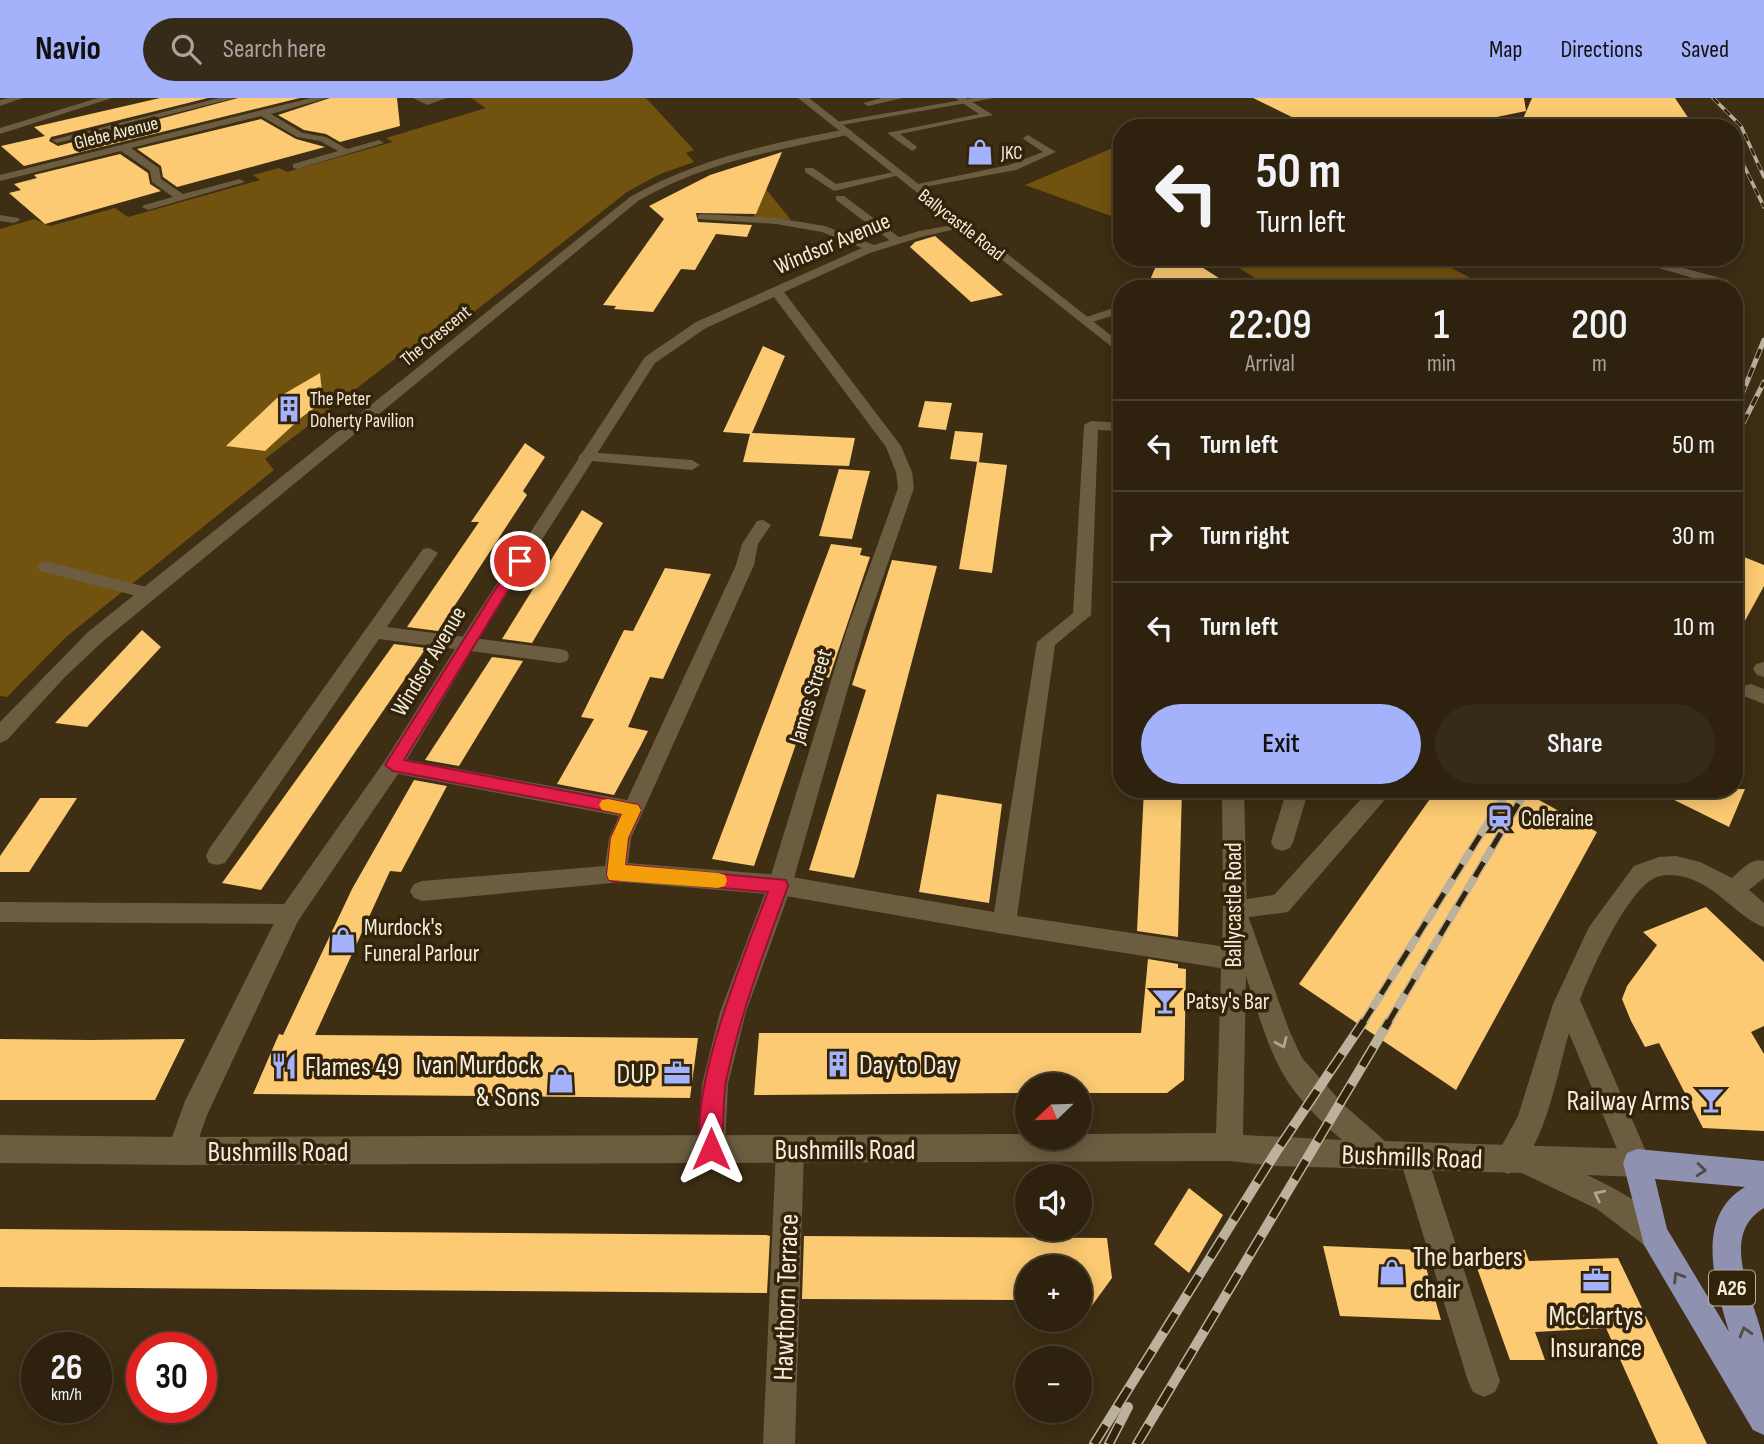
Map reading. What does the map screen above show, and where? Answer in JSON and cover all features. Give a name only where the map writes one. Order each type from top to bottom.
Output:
[{"type":"main road","points":[[1637,1163],[1764,1175]]},
{"type":"main road","name":"A26","points":[[1637,1163],[1654,1235],[1764,1419]]},
{"type":"main road","name":"A26","points":[[1764,1192],[1746,1199],[1726,1238],[1727,1268],[1764,1397]]},
{"type":"street","points":[[0,103],[18,98]]},
{"type":"street","points":[[0,131],[107,98]]},
{"type":"street","points":[[81,159],[57,140],[230,98]]},
{"type":"street","name":"Glebe Avenue","points":[[0,178],[322,98]]},
{"type":"street","points":[[418,98],[427,102],[442,98]]},
{"type":"street","name":"Ballycastle Road","points":[[803,98],[1113,343]]},
{"type":"street","points":[[868,103],[898,98]]},
{"type":"street","name":"The Crescent","points":[[0,735],[58,672],[148,593],[634,199],[673,178],[722,158],[963,100],[989,98]]},
{"type":"street","points":[[912,148],[892,133],[988,115],[963,100]]},
{"type":"street","points":[[263,113],[300,135],[323,139],[346,152]]},
{"type":"street","points":[[913,186],[1012,168],[1051,152],[1028,138]]},
{"type":"street","points":[[297,166],[379,143]]},
{"type":"street","points":[[124,148],[155,170],[156,180],[181,198]]},
{"type":"street","points":[[809,170],[834,188],[899,174]]},
{"type":"street","points":[[148,207],[240,182]]},
{"type":"street","points":[[840,198],[896,240]]},
{"type":"street","points":[[702,217],[776,221],[825,229],[872,248]]},
{"type":"street","points":[[0,218],[14,220]]},
{"type":"street","name":"Windsor Avenue","points":[[181,1151],[195,1111],[290,914],[393,765],[650,359],[701,325],[872,248],[896,240],[963,226]]},
{"type":"street","points":[[1661,266],[1713,280]]},
{"type":"street","name":"James Street","points":[[711,1149],[715,1084],[733,1012],[779,886],[855,632],[906,488],[904,472],[893,446],[777,292]]},
{"type":"street","points":[[1085,320],[1113,312]]},
{"type":"street","points":[[1004,924],[1046,642],[1082,615],[1091,425],[1113,426]]},
{"type":"street","points":[[586,457],[692,465]]},
{"type":"street","points":[[615,875],[620,838],[745,565],[750,544],[763,525]]},
{"type":"street","points":[[217,856],[429,553]]},
{"type":"street","points":[[46,567],[148,593]]},
{"type":"street","points":[[374,632],[560,656]]},
{"type":"street","points":[[393,765],[633,810]]},
{"type":"street","name":"Ballycastle Road","points":[[1229,1147],[1235,909],[1233,798]]},
{"type":"street","points":[[1282,842],[1295,798]]},
{"type":"street","points":[[1375,798],[1280,905],[1235,909],[1277,1032],[1293,1067],[1334,1115],[1377,1153]]},
{"type":"street","points":[[1515,1161],[1537,1105],[1547,1060],[1592,941],[1642,873],[1651,868],[1682,866],[1708,875],[1733,890],[1764,917]]},
{"type":"street","points":[[1733,890],[1761,867]]},
{"type":"street","points":[[422,891],[615,875],[619,872],[779,886],[1233,959]]},
{"type":"street","points":[[0,912],[290,914]]},
{"type":"street","points":[[1568,1001],[1637,1163]]},
{"type":"street","name":"Bushmills Road","points":[[0,1149],[181,1151],[1229,1147],[1276,1152],[1637,1163]]},
{"type":"street","name":"Hawthorn Terrace","points":[[779,1444],[790,1149]]},
{"type":"street","points":[[1413,1156],[1484,1381]]},
{"type":"street","name":"Bushmills Road","points":[[1515,1161],[1607,1199],[1654,1235]]},
{"type":"shaded area","points":[[471,98],[646,98],[694,150],[686,153],[694,162],[658,175],[627,192],[428,348],[405,351],[265,459],[274,470],[66,637],[7,697],[0,696],[0,229],[34,219],[50,226],[115,208],[128,217],[260,180],[253,175],[279,168],[287,172],[393,142],[386,138],[486,108]]},
{"type":"shaded area","points":[[1113,148],[1113,217],[1025,185]]},
{"type":"shaded area","points":[[765,188],[791,220],[753,218]]},
{"type":"shaded area","points":[[1236,266],[1448,266],[1474,280],[1258,280]]},
{"type":"building","points":[[160,98],[208,98],[51,137],[49,141],[58,146],[238,98],[300,98],[24,166],[1,146],[45,136],[34,127]]},
{"type":"building","points":[[330,98],[397,98],[400,126],[340,142],[326,134],[304,130],[278,115]]},
{"type":"building","points":[[1253,98],[1524,98],[1526,111],[1487,119],[1296,119]]},
{"type":"building","points":[[1532,98],[1675,98],[1689,119],[1523,119]]},
{"type":"building","points":[[261,119],[296,139],[325,147],[177,187],[163,177],[161,166],[137,149]]},
{"type":"building","points":[[782,152],[756,214],[696,213],[698,222],[752,225],[747,237],[716,234],[695,270],[681,269],[653,312],[614,309],[616,306],[603,305],[664,219],[649,206],[710,175]]},
{"type":"building","points":[[120,154],[148,173],[150,184],[161,191],[45,224],[9,193],[21,190],[14,184],[37,178],[34,175]]},
{"type":"building","points":[[935,236],[1003,295],[971,302],[910,247],[915,242]]},
{"type":"building","points":[[1156,266],[1200,266],[1222,280],[1150,280]]},
{"type":"building","points":[[763,346],[785,356],[752,433],[855,438],[849,466],[743,462],[750,434],[723,432]]},
{"type":"building","name":"The Peter Doherty Pavilion","points":[[320,373],[323,402],[265,451],[226,446],[277,398]]},
{"type":"building","points":[[925,401],[952,403],[946,430],[918,427]]},
{"type":"building","points":[[955,431],[983,433],[979,462],[950,459]]},
{"type":"building","points":[[525,443],[545,457],[523,491],[527,495],[438,631],[407,627],[479,522],[471,522]]},
{"type":"building","points":[[977,462],[1007,465],[992,573],[959,569]]},
{"type":"building","points":[[839,469],[870,471],[852,539],[819,536]]},
{"type":"building","points":[[582,510],[603,523],[532,643],[502,639]]},
{"type":"building","points":[[831,544],[862,548],[860,555],[870,557],[829,678],[820,674],[754,866],[712,859]]},
{"type":"building","points":[[1743,557],[1764,565],[1764,586],[1743,624]]},
{"type":"building","points":[[892,560],[937,566],[858,866],[854,878],[809,870],[866,690],[852,685]]},
{"type":"building","points":[[665,568],[711,574],[663,679],[650,677],[628,727],[648,731],[640,747],[614,795],[557,784],[594,719],[581,717],[624,630],[633,631]]},
{"type":"building","points":[[142,630],[161,647],[87,727],[55,723]]},
{"type":"building","points":[[394,644],[426,648],[261,890],[222,883]]},
{"type":"building","points":[[492,657],[523,661],[459,766],[425,760]]},
{"type":"building","points":[[414,780],[447,786],[401,872],[390,871],[315,1035],[698,1038],[690,1098],[253,1094],[279,1034],[283,1035],[352,889]]},
{"type":"building","points":[[937,794],[1002,804],[989,903],[919,892]]},
{"type":"building","points":[[40,798],[77,798],[29,872],[0,872],[0,856]]},
{"type":"building","points":[[1144,798],[1182,798],[1178,937],[1137,931]]},
{"type":"building","points":[[1431,798],[1535,798],[1597,832],[1456,1090],[1299,984]]},
{"type":"building","points":[[1670,798],[1741,798],[1729,827]]},
{"type":"building","points":[[1706,907],[1764,962],[1764,1026],[1751,1032],[1764,1054],[1764,1131],[1703,1128],[1659,1043],[1645,1047],[1622,999],[1627,986],[1657,945],[1643,932]]},
{"type":"building","points":[[1148,959],[1178,964],[1178,968],[1186,969],[1184,1080],[1167,1093],[1092,1093],[1092,1073],[1015,1073],[1015,1093],[754,1095],[759,1033],[1141,1033]]},
{"type":"building","points":[[0,1039],[185,1039],[155,1100],[0,1100]]},
{"type":"building","points":[[1189,1188],[1223,1215],[1189,1273],[1154,1244]]},
{"type":"building","points":[[0,1229],[770,1236],[767,1293],[0,1287]]},
{"type":"building","points":[[804,1236],[1015,1237],[1015,1241],[1092,1241],[1092,1238],[1107,1238],[1112,1278],[1092,1306],[1092,1255],[1015,1255],[1015,1300],[802,1299]]},
{"type":"building","points":[[1323,1246],[1421,1250],[1441,1320],[1340,1316]]},
{"type":"building","points":[[1525,1250],[1529,1261],[1618,1258],[1707,1444],[1658,1444],[1606,1328],[1535,1332],[1545,1360],[1510,1360],[1471,1251]]},
{"type":"railway","points":[[1713,98],[1734,119]]},
{"type":"railway","points":[[1743,130],[1764,177]]},
{"type":"railway","points":[[1743,164],[1764,207]]},
{"type":"railway","points":[[1743,392],[1764,340]]},
{"type":"railway","points":[[1743,423],[1764,382]]},
{"type":"railway","points":[[1363,1023],[1503,798]]},
{"type":"railway","points":[[1388,1023],[1522,798]]},
{"type":"railway","points":[[1094,1444],[1276,1152],[1364,1021]]},
{"type":"railway","points":[[1137,1444],[1389,1021]]},
{"type":"railway","points":[[1109,1444],[1128,1407]]},
{"type":"slow traffic","points":[[608,805],[633,810],[620,838],[615,875],[619,872],[718,880]]},
{"type":"place","name":"JKC","points":[[980,152]]},
{"type":"place","name":"The Peter Doherty Pavilion","points":[[289,409]]},
{"type":"place","name":"Coleraine","points":[[1500,818]]},
{"type":"place","name":"Murdock's Funeral Parlour","points":[[343,940]]},
{"type":"place","name":"Patsy's Bar","points":[[1165,1001]]},
{"type":"place","name":"Day to Day","points":[[838,1064]]},
{"type":"place","name":"Flames 49","points":[[284,1066]]},
{"type":"place","name":"DUP","points":[[677,1073]]},
{"type":"place","name":"Ivan Murdock & Sons","points":[[561,1080]]},
{"type":"place","name":"Railway Arms","points":[[1711,1100]]},
{"type":"place","name":"The barbers chair","points":[[1392,1272]]},
{"type":"place","name":"McClartys Insurance","points":[[1596,1280]]},
{"type":"route","points":[[520,561],[393,765],[633,810],[620,838],[615,875],[619,872],[779,886],[733,1012],[715,1084],[711,1149]]}]
